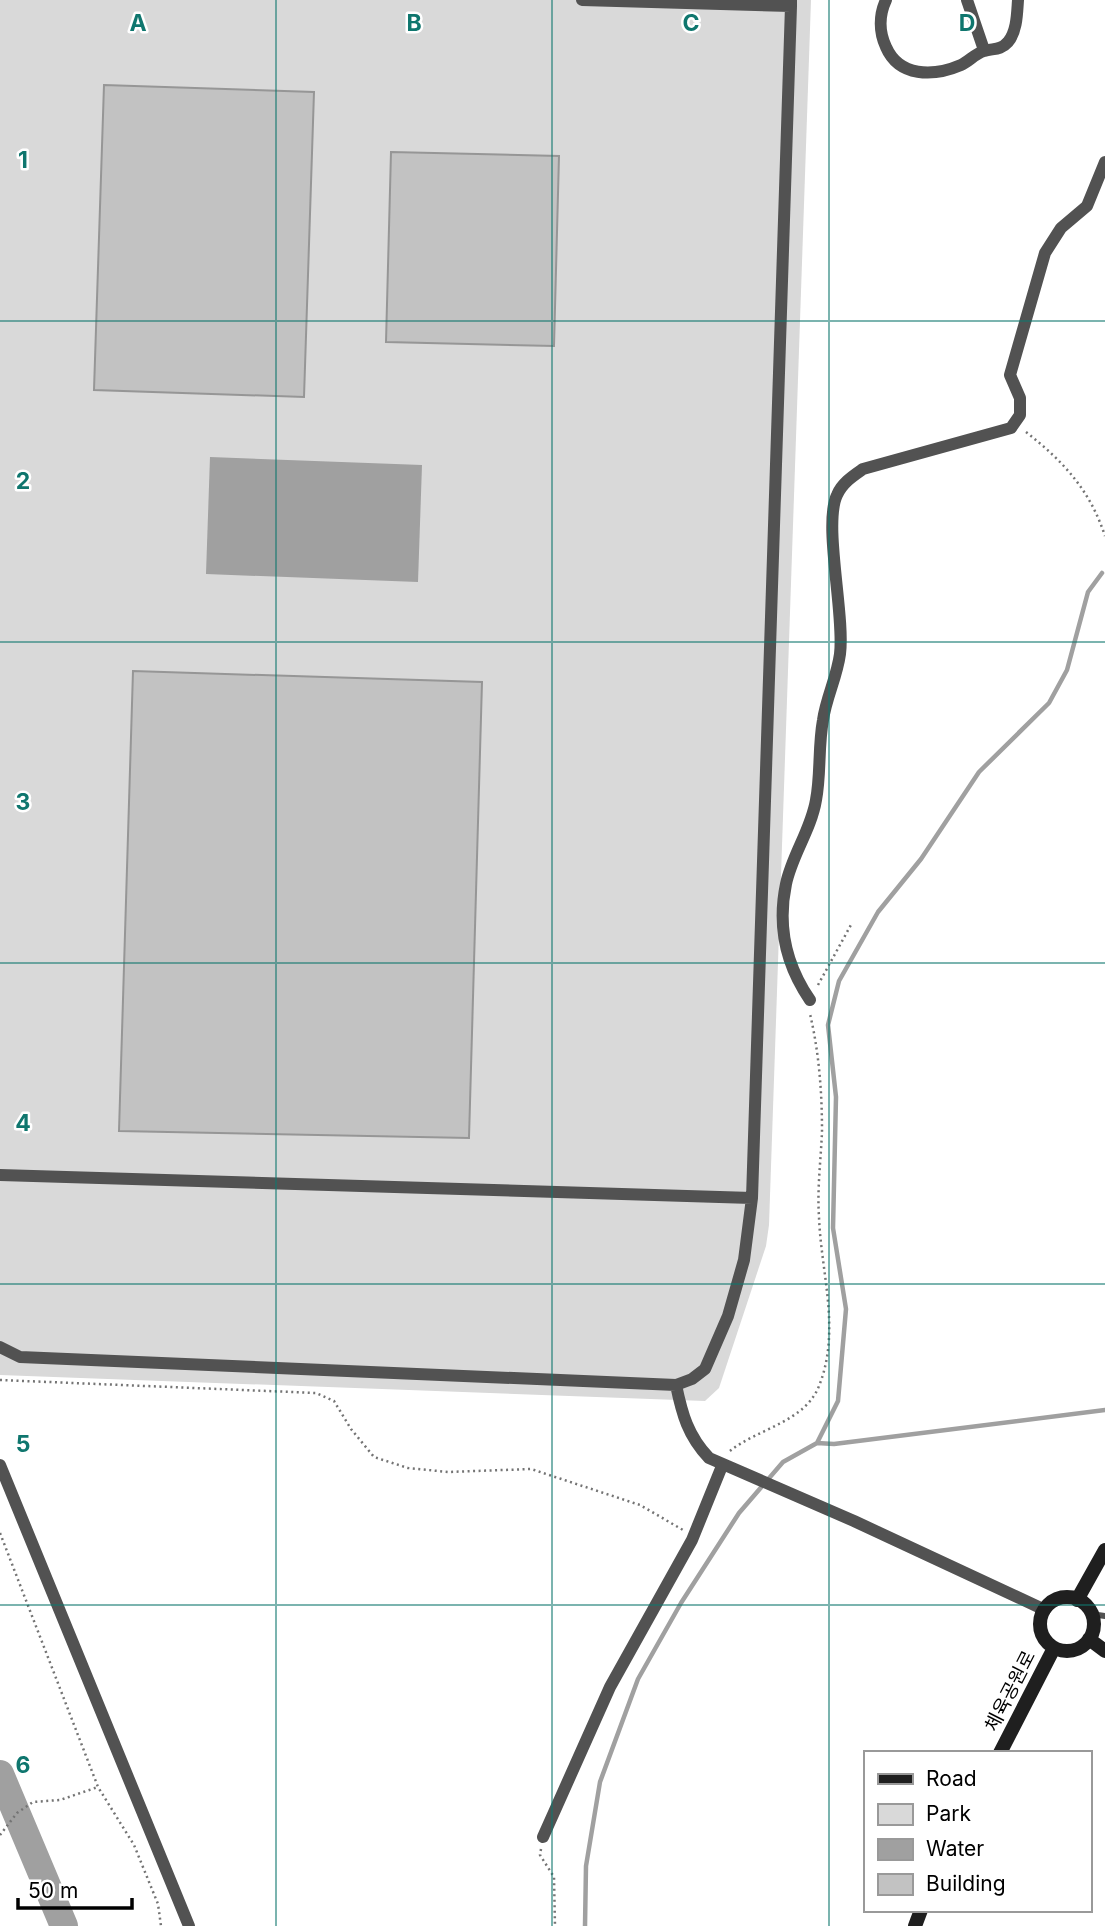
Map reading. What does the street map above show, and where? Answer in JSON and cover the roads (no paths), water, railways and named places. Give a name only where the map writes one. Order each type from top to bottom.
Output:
[{"type":"main road","points":[[1077,1600],[1105,1550]]},
{"type":"main road","points":[[1059,1599],[1077,1600],[1098,1615],[1089,1639],[1070,1651],[1054,1648],[1042,1634],[1041,1622],[1045,1610],[1059,1599]]},
{"type":"main road","points":[[1089,1639],[1105,1651]]},
{"type":"main road","name":"체육공원로","points":[[1001,1751],[1054,1648]]},
{"type":"street","points":[[0,1347],[20,1357],[676,1385],[692,1379],[705,1369],[728,1316],[744,1259],[752,1198],[791,3],[582,0]]},
{"type":"street","points":[[886,0],[880,11],[882,39],[891,59],[899,68],[919,72],[935,72],[961,65],[984,50],[998,50],[1008,42],[1015,30],[1018,0]]},
{"type":"street","points":[[967,0],[984,50]]},
{"type":"street","points":[[810,1000],[793,975],[786,950],[783,915],[786,883],[810,827],[817,798],[823,716],[841,652],[834,523],[836,497],[845,483],[863,469],[1011,428],[1020,415],[1020,398],[1010,375],[1045,253],[1061,228],[1087,206],[1105,162]]},
{"type":"street","points":[[0,1175],[752,1198]]},
{"type":"street","points":[[676,1385],[683,1422],[709,1458],[1045,1610]]},
{"type":"street","points":[[0,1465],[189,1926]]},
{"type":"street","points":[[543,1837],[610,1687],[695,1533],[727,1468]]},
{"type":"water","points":[[210,457],[422,465],[418,582],[206,574]]},
{"type":"waterway","points":[[585,1926],[586,1866],[600,1782],[638,1679],[681,1603],[739,1513],[783,1462],[817,1443],[838,1401],[846,1309],[833,1228],[836,1097],[828,1025],[839,981],[878,912],[921,859],[979,772],[1049,703],[1067,670],[1088,592],[1102,573]]},
{"type":"waterway","points":[[817,1443],[834,1444],[1105,1410]]},
{"type":"waterway","points":[[0,1774],[64,1926]]}]
